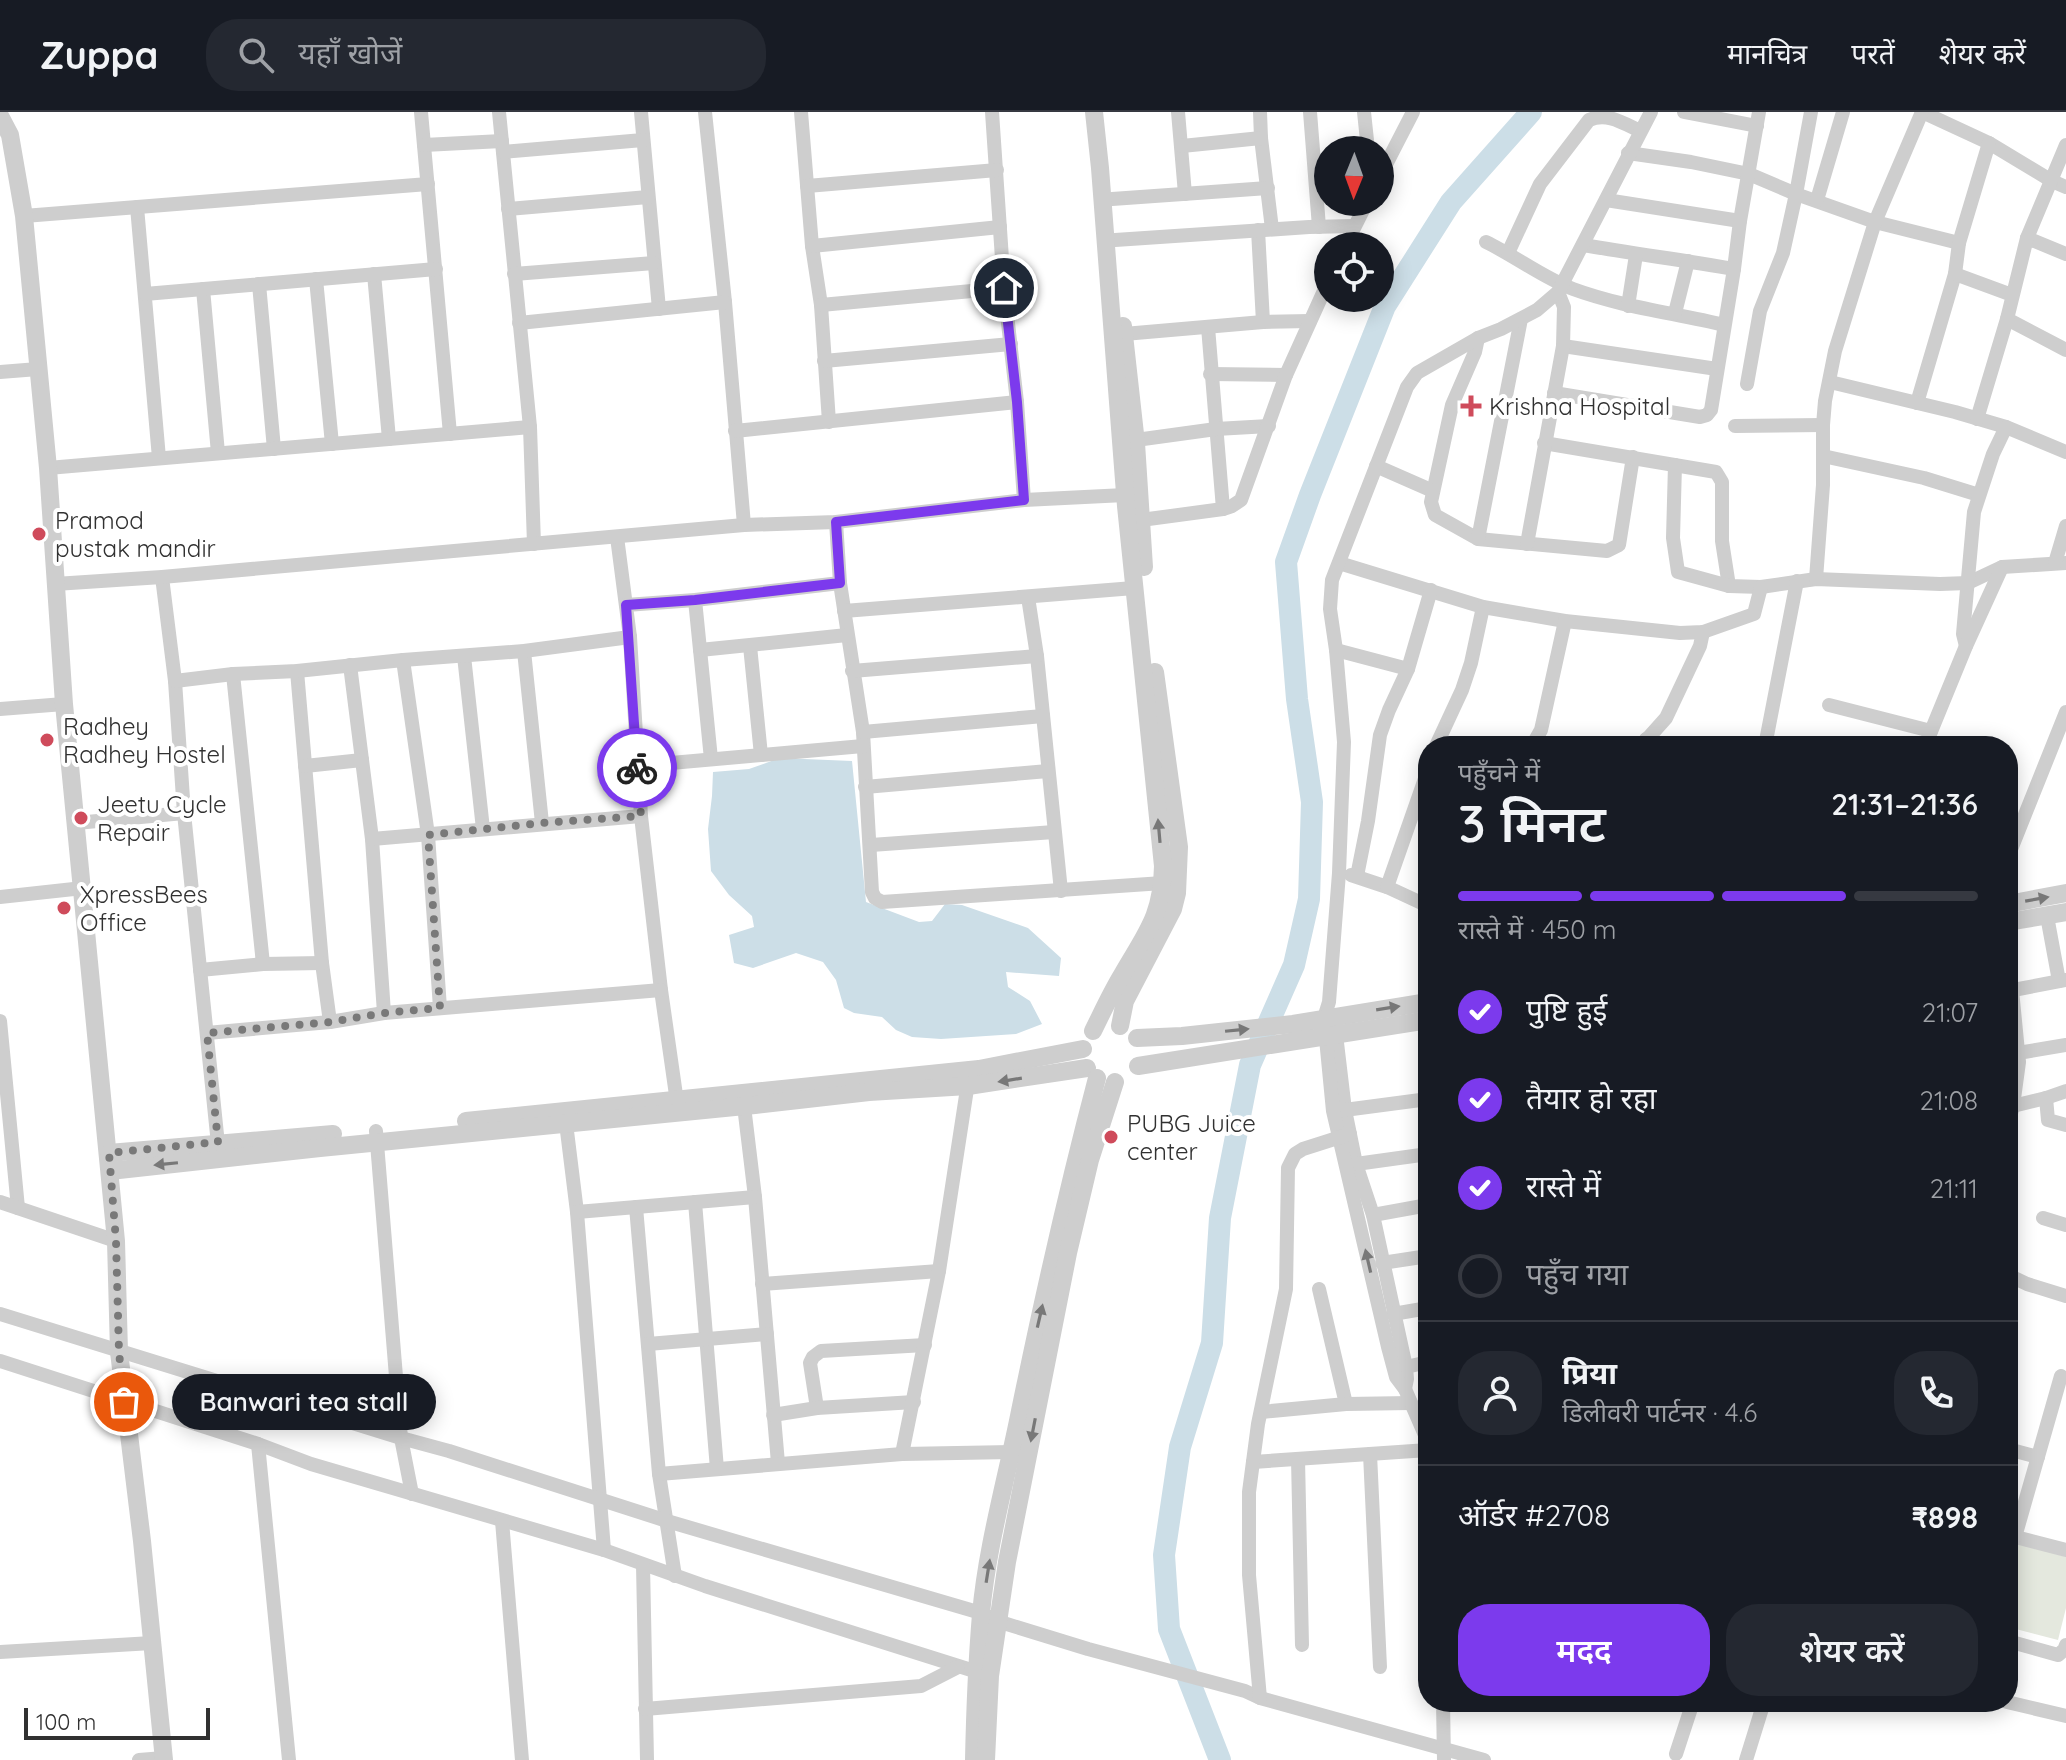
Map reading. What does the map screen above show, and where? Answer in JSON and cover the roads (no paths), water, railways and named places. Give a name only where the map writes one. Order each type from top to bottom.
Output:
[{"type":"street","points":[[421,112],[450,434]]},
{"type":"street","points":[[499,112],[530,427],[534,544]]},
{"type":"street","points":[[641,112],[659,309]]},
{"type":"street","points":[[705,112],[744,525]]},
{"type":"street","points":[[801,112],[812,246],[821,305],[829,422]]},
{"type":"street","points":[[992,112],[1004,288],[1024,500]]},
{"type":"street","points":[[1094,112],[1125,495],[1163,883],[1157,912],[1147,936],[1121,976],[1083,1049],[1084,1059],[1100,1076]]},
{"type":"street","points":[[1105,112],[1153,659],[1179,847],[1173,909],[1125,1001],[1120,1026]]},
{"type":"street","points":[[1178,112],[1185,194]]},
{"type":"street","points":[[1260,112],[1268,188],[1263,322]]},
{"type":"street","points":[[1310,112],[1319,227]]},
{"type":"street","points":[[1364,112],[1367,136]]},
{"type":"street","points":[[1394,149],[1413,112]]},
{"type":"street","points":[[1418,1419],[1405,1389],[1396,1377],[1388,1347],[1339,1111],[1330,1022],[1344,742],[1330,609],[1332,580],[1407,387],[1417,373],[1478,338],[1537,310],[1560,288],[1651,112]]},
{"type":"street","points":[[1554,393],[1700,417],[1711,410],[1758,119],[1684,112]]},
{"type":"street","points":[[1747,384],[1760,311],[1783,253],[1811,112]]},
{"type":"street","points":[[1817,200],[1843,112]]},
{"type":"street","points":[[1816,579],[1825,401],[1835,351],[1875,222],[1922,112],[1989,143],[2059,184]]},
{"type":"street","points":[[1508,253],[1540,184],[1589,120],[1597,115],[1607,115],[1640,131]]},
{"type":"street","points":[[0,116],[10,135],[24,216],[48,468],[64,704],[110,1162],[119,1352],[164,1759],[139,1760]]},
{"type":"street","points":[[1182,146],[1261,138]]},
{"type":"street","points":[[424,145],[502,147],[643,140]]},
{"type":"street","points":[[1917,403],[1989,143]]},
{"type":"street","points":[[1977,419],[2027,238],[2059,184],[2066,145]]},
{"type":"street","points":[[1628,153],[1749,174],[1875,222],[1959,243]]},
{"type":"street","points":[[807,186],[997,170]]},
{"type":"street","points":[[24,216],[428,184]]},
{"type":"street","points":[[1112,199],[1268,188]]},
{"type":"street","points":[[508,209],[648,197]]},
{"type":"street","points":[[1606,200],[1740,221]]},
{"type":"street","points":[[137,207],[159,458]]},
{"type":"street","points":[[1351,232],[1359,216]]},
{"type":"street","points":[[1115,240],[1354,226]]},
{"type":"street","points":[[812,246],[1000,227]]},
{"type":"street","points":[[2027,238],[2066,254]]},
{"type":"street","points":[[1486,242],[1560,288],[1628,306],[1724,325]]},
{"type":"street","points":[[1584,245],[1734,269]]},
{"type":"street","points":[[1628,306],[1636,255]]},
{"type":"street","points":[[1675,313],[1688,261]]},
{"type":"street","points":[[514,274],[654,263]]},
{"type":"street","points":[[145,294],[436,269]]},
{"type":"street","points":[[374,274],[389,439]]},
{"type":"street","points":[[1955,274],[2012,295]]},
{"type":"street","points":[[316,279],[332,444]]},
{"type":"street","points":[[259,284],[274,449]]},
{"type":"street","points":[[821,305],[1004,288]]},
{"type":"street","points":[[1527,544],[1563,346],[1564,307],[1560,288]]},
{"type":"street","points":[[203,289],[218,453]]},
{"type":"street","points":[[519,323],[725,302]]},
{"type":"street","points":[[1141,520],[1223,509],[1241,500],[1286,375],[1314,312]]},
{"type":"street","points":[[1478,539],[1521,319]]},
{"type":"street","points":[[2007,319],[2066,350]]},
{"type":"street","points":[[1124,334],[1310,321]]},
{"type":"street","points":[[1208,327],[1223,509]]},
{"type":"street","points":[[1478,338],[1452,405],[1431,502],[1435,515],[1478,539],[1607,551],[1619,545],[1633,457]]},
{"type":"street","points":[[824,361],[1011,344]]},
{"type":"street","points":[[1563,346],[1717,369]]},
{"type":"street","points":[[0,372],[38,369]]},
{"type":"street","points":[[1210,374],[1286,375]]},
{"type":"street","points":[[1830,382],[2006,427],[2066,452]]},
{"type":"street","points":[[735,431],[1017,402]]},
{"type":"street","points":[[1735,426],[1823,425]]},
{"type":"street","points":[[1136,440],[1216,429],[1269,426]]},
{"type":"street","points":[[48,468],[530,427]]},
{"type":"street","points":[[1966,646],[1963,634],[1974,512],[1993,454],[2006,427]]},
{"type":"street","points":[[1544,443],[1716,472],[1722,482],[1722,541],[1729,586]]},
{"type":"street","points":[[1823,456],[1924,478],[1979,495]]},
{"type":"street","points":[[1675,465],[1673,538],[1678,572],[1729,586],[1761,587],[1816,579],[1968,583],[2002,567],[2060,563],[2066,526]]},
{"type":"street","points":[[1376,466],[1433,491]]},
{"type":"street","points":[[55,584],[744,525],[836,522],[1024,500],[1125,495]]},
{"type":"street","points":[[836,522],[840,583],[863,739],[872,892],[875,898],[882,902],[1163,883]]},
{"type":"street","points":[[617,537],[630,637],[641,816],[678,1106]]},
{"type":"street","points":[[1339,563],[1483,607],[1565,621],[1680,633],[1703,632],[1754,614],[1761,587]]},
{"type":"street","points":[[1929,736],[2002,567]]},
{"type":"street","points":[[162,577],[175,681],[184,813],[219,1150]]},
{"type":"street","points":[[1767,736],[1797,581]]},
{"type":"street","points":[[626,605],[840,583]]},
{"type":"street","points":[[844,611],[1134,588]]},
{"type":"street","points":[[1357,876],[1380,735],[1408,669],[1431,590]]},
{"type":"street","points":[[1028,597],[1061,891]]},
{"type":"street","points":[[695,600],[711,759]]},
{"type":"street","points":[[1441,736],[1471,663],[1483,607]]},
{"type":"street","points":[[1538,736],[1565,621]]},
{"type":"street","points":[[1649,736],[1666,718],[1700,646],[1703,632]]},
{"type":"street","points":[[700,650],[847,635]]},
{"type":"street","points":[[175,681],[524,651],[630,637]]},
{"type":"street","points":[[750,646],[761,755]]},
{"type":"street","points":[[1336,650],[1408,669]]},
{"type":"street","points":[[524,651],[542,823]]},
{"type":"street","points":[[464,656],[483,829]]},
{"type":"street","points":[[852,671],[1037,656]]},
{"type":"street","points":[[403,660],[428,835],[440,1008]]},
{"type":"street","points":[[350,665],[372,839],[384,1013]]},
{"type":"street","points":[[297,671],[322,963],[330,1022]]},
{"type":"street","points":[[233,674],[263,964]]},
{"type":"street","points":[[0,709],[64,704]]},
{"type":"street","points":[[1829,705],[1931,731]]},
{"type":"street","points":[[2018,832],[2066,712]]},
{"type":"street","points":[[637,766],[761,755],[1043,716]]},
{"type":"street","points":[[305,766],[362,760]]},
{"type":"street","points":[[865,787],[1048,771]]},
{"type":"street","points":[[1387,887],[1418,799]]},
{"type":"street","points":[[76,823],[184,813]]},
{"type":"street","points":[[372,839],[641,816]]},
{"type":"street","points":[[871,845],[1054,832]]},
{"type":"street","points":[[1339,873],[1357,876],[1418,901]]},
{"type":"street","points":[[0,897],[83,888]]},
{"type":"street","points":[[2018,902],[2066,893]]},
{"type":"street","points":[[2018,920],[2057,914],[2063,980],[2018,988]]},
{"type":"street","points":[[200,970],[322,963]]},
{"type":"street","points":[[207,1033],[330,1022],[384,1013],[661,990]]},
{"type":"street","points":[[1138,1066],[1187,1058],[1330,1022],[1418,1004]]},
{"type":"street","points":[[1330,1022],[1418,1020]]},
{"type":"street","points":[[0,1021],[6,1155],[18,1208]]},
{"type":"street","points":[[377,1137],[968,1078],[1129,1077],[1138,1066],[1141,1052],[1137,1038],[1120,1026],[1111,1024],[1093,1031]]},
{"type":"street","points":[[1137,1038],[1295,1032]]},
{"type":"street","points":[[2018,1053],[2066,1045]]},
{"type":"street","points":[[110,1162],[219,1150],[566,1123],[678,1106],[744,1106],[869,1092],[968,1078],[1083,1049]]},
{"type":"street","points":[[974,1760],[989,1617],[988,1564],[1069,1184],[1100,1076]]},
{"type":"street","points":[[989,1617],[1007,1562],[1068,1253],[1090,1160],[1100,1076]]},
{"type":"street","points":[[902,1454],[939,1271],[968,1078]]},
{"type":"street","points":[[2018,1105],[2066,1091]]},
{"type":"street","points":[[2046,1098],[2048,1120],[2066,1125]]},
{"type":"street","points":[[1339,1111],[1418,1100]]},
{"type":"street","points":[[744,1106],[778,1463]]},
{"type":"street","points":[[566,1123],[577,1212],[604,1550]]},
{"type":"street","points":[[1344,1136],[1373,1215],[1406,1367],[1405,1389]]},
{"type":"street","points":[[1260,1698],[1249,1575],[1249,1492],[1261,1412],[1286,1289],[1288,1168],[1295,1154],[1303,1149],[1344,1136]]},
{"type":"street","points":[[377,1137],[401,1438],[412,1494]]},
{"type":"street","points":[[1356,1164],[1418,1155]]},
{"type":"street","points":[[577,1212],[755,1197]]},
{"type":"street","points":[[0,1202],[116,1241]]},
{"type":"street","points":[[695,1202],[717,1469]]},
{"type":"street","points":[[636,1207],[659,1474],[675,1576]]},
{"type":"street","points":[[1373,1215],[1418,1207]]},
{"type":"street","points":[[2043,1218],[2066,1225]]},
{"type":"street","points":[[1382,1263],[1418,1258]]},
{"type":"street","points":[[762,1284],[939,1271]]},
{"type":"street","points":[[2018,1280],[2066,1296]]},
{"type":"street","points":[[1319,1289],[1346,1404]]},
{"type":"street","points":[[1393,1314],[1418,1310]]},
{"type":"street","points":[[0,1314],[1105,1653],[1245,1691],[1444,1754],[1484,1760]]},
{"type":"street","points":[[648,1344],[767,1334]]},
{"type":"street","points":[[817,1408],[810,1363],[821,1351],[925,1345]]},
{"type":"street","points":[[0,1361],[311,1464],[604,1550],[675,1576],[983,1674]]},
{"type":"street","points":[[1406,1367],[1418,1364]]},
{"type":"street","points":[[2018,1518],[2061,1376]]},
{"type":"street","points":[[773,1415],[817,1408],[914,1402]]},
{"type":"street","points":[[1261,1412],[1346,1404],[1411,1403]]},
{"type":"street","points":[[258,1444],[289,1760]]},
{"type":"street","points":[[1253,1462],[1418,1451]]},
{"type":"street","points":[[659,1474],[902,1454],[1012,1452]]},
{"type":"street","points":[[2018,1452],[2038,1457]]},
{"type":"street","points":[[1370,1454],[1380,1667]]},
{"type":"street","points":[[1298,1459],[1302,1645]]},
{"type":"street","points":[[502,1521],[522,1760]]},
{"type":"street","points":[[2018,1538],[2066,1550]]},
{"type":"street","points":[[643,1565],[647,1760]]},
{"type":"street","points":[[0,1652],[152,1643]]},
{"type":"street","points":[[2018,1644],[2058,1655],[2066,1645]]},
{"type":"street","points":[[645,1709],[921,1686],[958,1667]]},
{"type":"street","points":[[983,1674],[986,1760]]},
{"type":"street","points":[[2018,1705],[2066,1716]]},
{"type":"street","points":[[1443,1712],[1444,1754]]},
{"type":"street","points":[[1676,1754],[1690,1712]]},
{"type":"street","points":[[1746,1760],[1761,1712]]},
{"type":"waterway","points":[[1220,1760],[1169,1629],[1164,1555],[1180,1447],[1212,1343],[1220,1218],[1250,1065],[1294,965],[1309,899],[1312,802],[1297,699],[1286,562],[1385,306],[1451,202],[1531,112]]},
{"type":"place","name":"Krishna Hospital","points":[[1471,406]]},
{"type":"place","name":"Pramod pustak mandir","points":[[39,534]]},
{"type":"place","name":"Radhey Radhey Hostel","points":[[47,740]]},
{"type":"place","name":"Jeetu Cycle Repair","points":[[81,818]]},
{"type":"place","name":"XpressBees Office","points":[[64,908]]},
{"type":"place","name":"PUBG Juice center","points":[[1111,1137]]},
{"type":"place","name":"Banwari tea stall","points":[[124,1402]]}]
